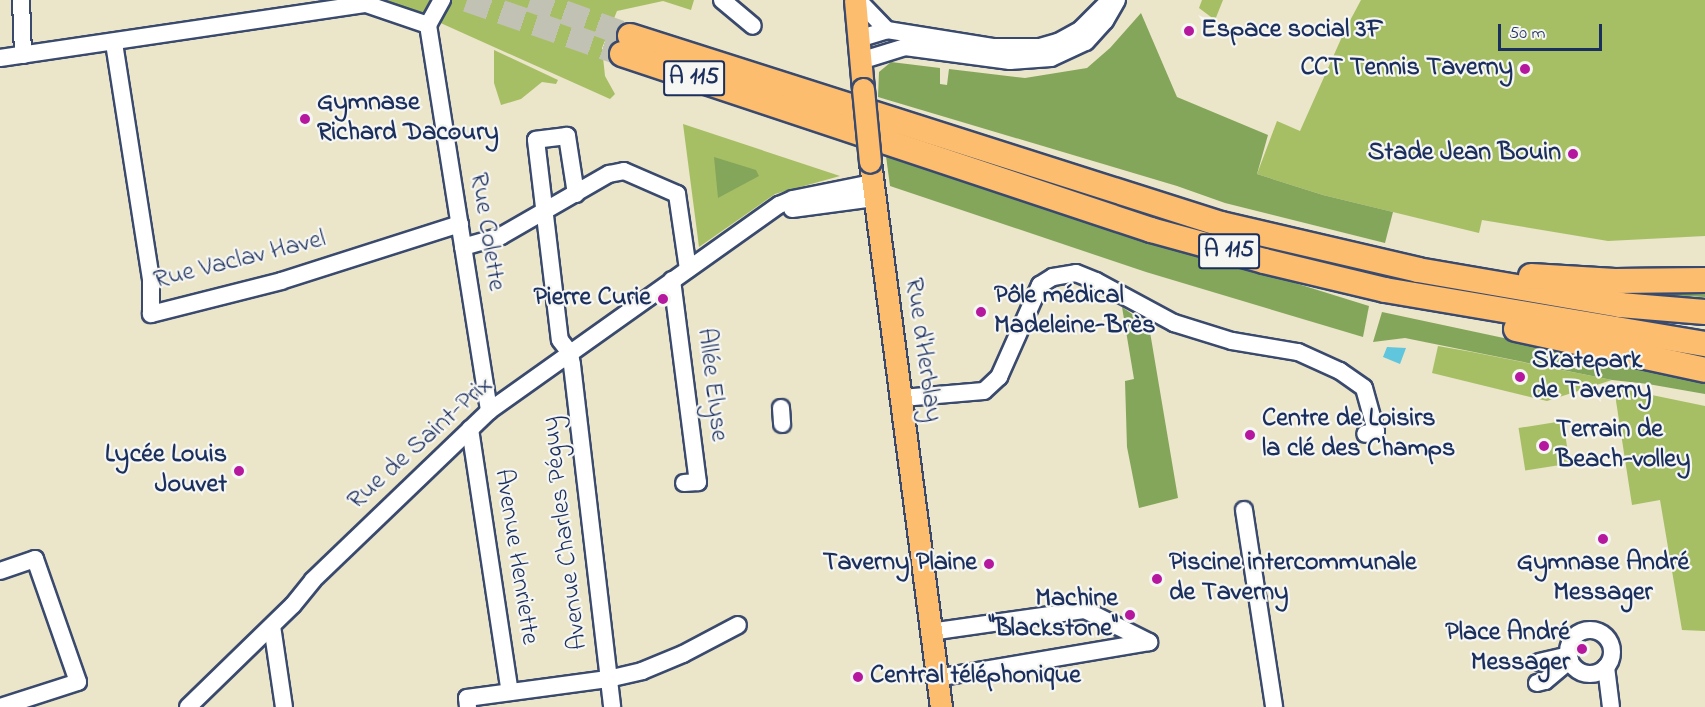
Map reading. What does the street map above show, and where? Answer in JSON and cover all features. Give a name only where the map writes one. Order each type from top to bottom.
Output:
[{"type":"highway","name":"A 115","points":[[1705,312],[1620,305],[1418,270],[1221,224],[626,45],[1151,230],[1264,261],[1385,290],[1705,344]]},
{"type":"highway","points":[[1418,270],[1615,281],[1705,280]]},
{"type":"highway","points":[[1385,290],[1421,309],[1705,370]]},
{"type":"main road","name":"Rue d'Herblay","points":[[856,0],[862,90],[873,190],[941,707]]},
{"type":"street","points":[[21,0],[23,55]]},
{"type":"street","points":[[0,58],[114,43],[300,7],[366,4],[428,25],[442,0]]},
{"type":"street","points":[[722,0],[753,26]]},
{"type":"street","points":[[856,0],[887,30]]},
{"type":"street","points":[[858,39],[887,30],[993,46],[1040,47],[1058,42],[1081,29],[1110,0]]},
{"type":"street","points":[[860,61],[904,47],[1010,61],[1051,58],[1086,42],[1105,21],[1117,0]]},
{"type":"street","name":"Rue Colette","points":[[428,25],[489,411]]},
{"type":"street","name":"Rue Vaclav Havel","points":[[114,43],[150,268],[153,290],[151,314],[281,281],[460,224]]},
{"type":"street","name":"Avenue Charles Péguy","points":[[576,194],[567,136],[536,140],[561,340],[570,353],[612,707]]},
{"type":"street","points":[[463,247],[501,236],[609,174],[619,171],[631,172],[677,194],[688,269]]},
{"type":"street","name":"Rue de Saint-Prix","points":[[188,707],[272,626],[314,580],[489,411],[773,209],[793,199],[873,190]]},
{"type":"street","points":[[902,398],[984,391],[999,377],[1040,285],[1053,277],[1076,273],[1096,281],[1174,323],[1232,341],[1298,352],[1340,370],[1364,388],[1376,431],[1365,434]]},
{"type":"street","name":"Allée Elyse","points":[[672,280],[698,482],[684,483]]},
{"type":"street","name":"Avenue Henriette","points":[[470,429],[510,692]]},
{"type":"street","points":[[1244,510],[1274,707]]},
{"type":"street","points":[[0,571],[35,559],[78,682],[0,707]]},
{"type":"street","points":[[930,632],[1085,610],[1149,642],[937,678]]},
{"type":"street","points":[[467,702],[510,692],[608,679],[642,670],[683,654],[738,624]]},
{"type":"street","points":[[272,626],[284,707]]},
{"type":"street","points":[[1538,683],[1545,681],[1569,658],[1571,642],[1576,635],[1593,630],[1602,633],[1611,648],[1612,655],[1606,667],[1611,707]]},
{"type":"street","points":[[1539,662],[1569,658]]},
{"type":"street","points":[[1569,658],[1582,672],[1590,674],[1606,667]]},
{"type":"green space","points":[[372,0],[694,0],[691,10],[663,1],[617,11],[602,48],[605,76],[615,94],[610,99],[425,16]]},
{"type":"green space","points":[[1202,0],[1223,0],[1215,20],[1199,8]]},
{"type":"green space","name":"Stade Jean Bouin","points":[[1361,0],[1705,0],[1705,236],[1608,241],[1482,220],[1479,233],[1323,195],[1257,174],[1277,121],[1300,131],[1345,30]]},
{"type":"green space","points":[[1141,13],[1177,97],[1268,135],[1257,174],[1323,195],[1393,212],[1385,243],[1225,203],[1177,186],[878,97],[879,72],[891,62],[940,68],[940,84],[947,85],[949,69],[1025,78],[1087,68],[1110,48]]},
{"type":"green space","points":[[494,50],[558,80],[556,84],[542,82],[521,99],[501,105],[494,83]]},
{"type":"green space","points":[[683,124],[840,176],[775,194],[699,247]]},
{"type":"green space","points":[[886,156],[1369,306],[1363,337],[1146,272],[890,186]]},
{"type":"green space","points":[[714,157],[756,170],[759,176],[718,198]]},
{"type":"green space","points":[[1705,289],[1705,297],[1659,295]]},
{"type":"green space","points":[[1122,307],[1149,326],[1178,498],[1139,508],[1127,447],[1125,381],[1134,379]]},
{"type":"green space","points":[[1382,312],[1705,381],[1705,394],[1612,380],[1405,338],[1373,342]]},
{"type":"green space","name":"Skatepark de Taverny","points":[[1438,346],[1612,380],[1547,401],[1432,373]]},
{"type":"green space","points":[[1618,388],[1705,406],[1705,631],[1682,630],[1660,500],[1632,505],[1616,401]]},
{"type":"green space","name":"Terrain de Beach-volley","points":[[1563,421],[1570,463],[1525,471],[1519,428]]},
{"type":"water","points":[[1387,347],[1406,348],[1400,364],[1383,357]]},
{"type":"tunnel","points":[[467,0],[622,54]]},
{"type":"tunnel","points":[[530,0],[630,36]]},
{"type":"place","name":"Espace social 3F","points":[[1189,31]]},
{"type":"place","name":"CCT Tennis Taverny","points":[[1525,69]]},
{"type":"place","name":"Gymnase Richard Dacoury","points":[[305,119]]},
{"type":"place","name":"Stade Jean Bouin","points":[[1573,154]]},
{"type":"place","name":"Pierre Curie","points":[[663,299]]},
{"type":"place","name":"Pôle médical Madeleine-Brès","points":[[981,312]]},
{"type":"place","name":"Skatepark de Taverny","points":[[1520,377]]},
{"type":"place","name":"Centre de Loisirs la clé des Champs","points":[[1250,435]]},
{"type":"place","name":"Terrain de Beach-volley","points":[[1544,446]]},
{"type":"place","name":"Lycée Louis Jouvet","points":[[239,471]]},
{"type":"place","name":"Gymnase André Messager","points":[[1603,539]]},
{"type":"place","name":"Taverny Plaine","points":[[989,564]]},
{"type":"place","name":"Piscine intercommunale de Taverny","points":[[1157,579]]},
{"type":"place","name":"Machine \"Blackstone\"","points":[[1130,615]]},
{"type":"place","name":"Place André Messager","points":[[1582,649]]},
{"type":"place","name":"Central téléphonique","points":[[858,677]]}]
